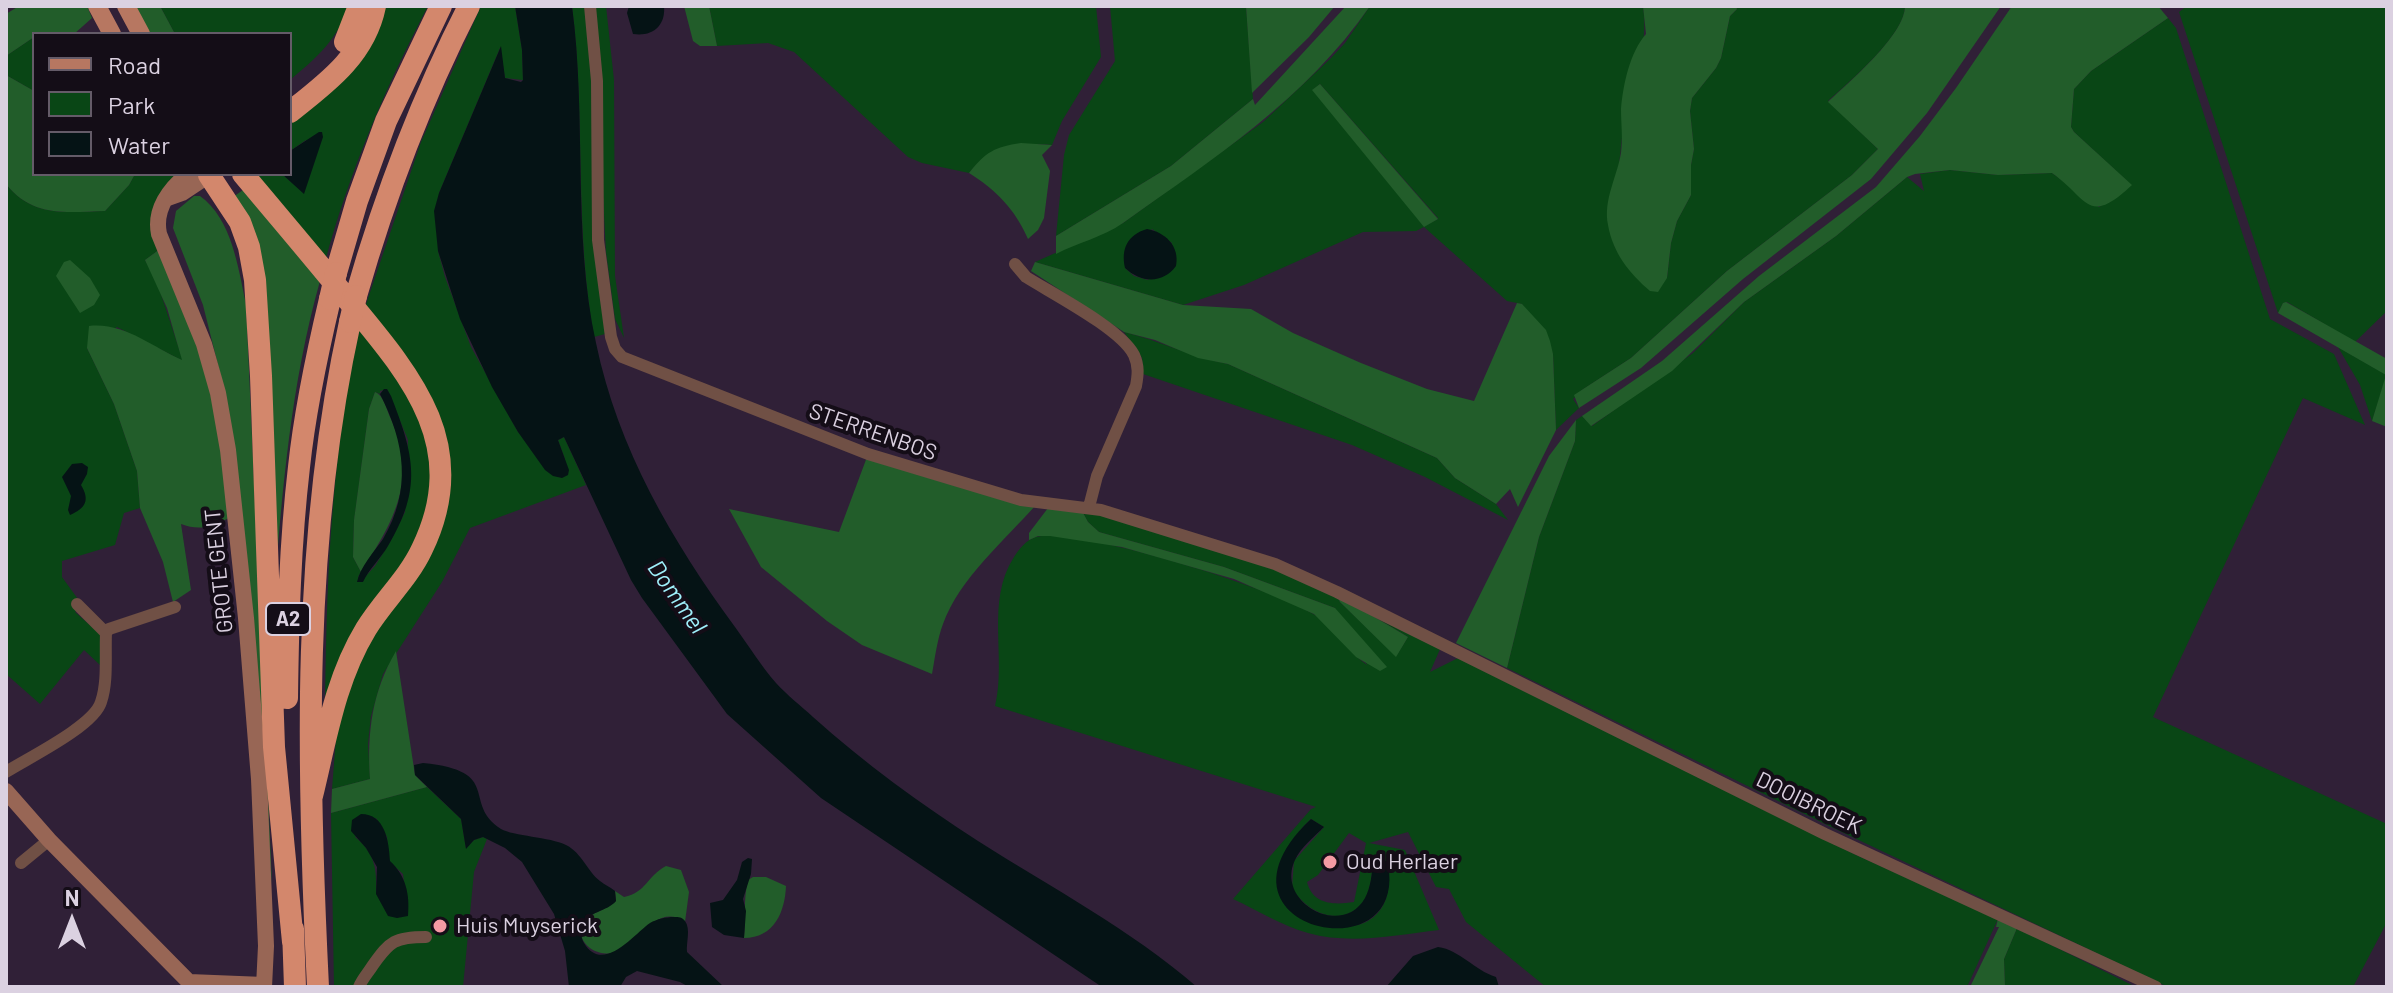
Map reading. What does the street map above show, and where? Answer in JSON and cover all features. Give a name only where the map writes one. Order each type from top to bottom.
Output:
[{"type":"highway","points":[[292,92],[324,68],[341,49],[353,27],[359,6]]},
{"type":"highway","points":[[292,110],[345,66],[364,37],[375,6]]},
{"type":"highway","name":"A2","points":[[295,987],[287,699],[290,580],[306,415],[336,273],[357,201],[386,121],[441,6]]},
{"type":"highway","name":"A2","points":[[318,987],[312,796],[312,640],[318,520],[331,420],[356,296],[398,162],[430,83],[469,6]]},
{"type":"highway","name":"A2","points":[[210,176],[240,222],[249,247],[255,280],[274,747],[293,942]]},
{"type":"highway","name":"A2","points":[[245,176],[395,357],[425,407],[436,435],[441,461],[437,512],[429,533],[407,574],[367,629],[345,671],[312,796]]},
{"type":"main road","points":[[97,6],[111,32]]},
{"type":"main road","points":[[126,6],[140,32]]},
{"type":"street","name":"STERRENBOS","points":[[590,6],[597,81],[598,240],[611,337],[622,357],[868,454],[1021,500],[1089,507],[1275,564],[1448,647]]},
{"type":"street","points":[[167,198],[186,176]]},
{"type":"street","points":[[167,198],[182,193],[206,176]]},
{"type":"street","name":"GROTE GENT","points":[[167,198],[158,214],[159,234],[204,344],[218,393],[228,450],[259,779],[266,946],[264,986]]},
{"type":"street","points":[[1015,264],[1026,277],[1118,335],[1136,359],[1136,386],[1097,476],[1089,507]]},
{"type":"street","points":[[77,604],[106,633]]},
{"type":"street","points":[[6,772],[83,724],[97,711],[103,698],[106,633],[115,625],[175,607]]},
{"type":"street","name":"DOOIBROEK","points":[[1448,647],[1825,834],[2156,987]]},
{"type":"street","points":[[6,791],[184,984],[264,986]]},
{"type":"street","points":[[21,863],[49,840]]},
{"type":"street","points":[[359,987],[394,940],[426,937]]},
{"type":"green space","points":[[19,6],[87,6],[92,18],[76,32],[32,32],[32,38],[6,56],[6,14]]},
{"type":"green space","points":[[133,6],[160,6],[174,32],[147,32]]},
{"type":"green space","points":[[160,6],[350,6],[325,47],[292,78],[292,32],[174,32]]},
{"type":"green space","points":[[378,6],[428,6],[369,131],[325,262],[256,176],[284,176],[304,193],[306,140],[292,150],[292,114]]},
{"type":"green space","points":[[481,6],[515,6],[523,80],[505,78],[500,48],[439,193],[438,251],[471,347],[518,432],[565,459],[558,440],[564,437],[586,485],[470,528],[442,582],[383,674],[371,716],[368,744],[370,779],[332,789],[337,725],[355,673],[449,460],[364,310],[421,142]]},
{"type":"green space","points":[[572,6],[585,6],[591,51],[605,334],[594,337],[584,254],[579,89]]},
{"type":"green space","points":[[593,6],[606,6],[614,80],[615,276],[624,338],[615,319],[606,252]]},
{"type":"green space","points":[[684,6],[709,6],[717,46],[700,46],[693,41]]},
{"type":"green space","points":[[709,6],[1096,6],[1101,57],[1062,121],[1052,145],[1006,147],[987,156],[969,173],[908,157],[794,52],[768,43],[717,46]]},
{"type":"green space","points":[[1110,6],[1246,6],[1253,99],[1171,166],[1056,236],[1064,155],[1069,135],[1115,61]]},
{"type":"green space","points":[[1246,6],[1335,6],[1309,37],[1252,93]]},
{"type":"green space","points":[[1346,6],[1370,6],[1345,39],[1287,99],[1224,151],[1123,223],[1056,254],[1056,236],[1171,166],[1253,99],[1255,105]]},
{"type":"green space","points":[[1370,6],[1643,6],[1642,52],[1608,213],[1615,247],[1667,278],[1677,221],[1691,195],[1694,149],[1690,111],[1692,98],[1721,58],[1730,16],[1737,9],[1736,6],[1905,6],[1903,18],[1886,44],[1828,101],[1878,149],[1852,175],[1727,271],[1631,358],[1582,390],[1573,399],[1579,408],[1556,430],[1553,354],[1522,304],[1507,301],[1424,227],[1416,231],[1363,232],[1244,285],[1183,305],[1035,262],[1123,223],[1263,122],[1345,43]],"holes":[[[1320,84],[1438,218],[1438,219],[1424,226],[1313,90]],[[1152,229],[1172,243],[1148,280],[1134,276],[1125,268]]]},
{"type":"green space","points":[[1643,6],[1736,6],[1737,9],[1730,16],[1716,68],[1692,98],[1690,111],[1694,149],[1691,195],[1677,221],[1667,278],[1658,292],[1650,291],[1623,262],[1610,235],[1607,216],[1621,153],[1621,109],[1626,79],[1640,41],[1646,34]]},
{"type":"green space","points":[[1905,6],[2001,6],[1927,113],[1871,179],[1743,279],[1641,368],[1579,408],[1574,395],[1631,358],[1727,271],[1852,175],[1878,149],[1828,102],[1886,44],[1903,18]]},
{"type":"green space","points":[[2012,6],[2158,6],[2168,18],[2091,71],[2074,89],[2071,127],[2074,132],[2132,185],[2117,198],[2097,207],[2082,199],[2052,173],[1998,175],[1950,170],[1907,177],[1836,236],[1744,302],[1672,371],[1591,426],[1582,416],[1662,361],[1759,276],[1876,187],[1920,136]]},
{"type":"green space","points":[[2187,6],[2387,6],[2387,311],[2355,342],[2287,302],[2283,303],[2278,313],[2179,12]]},
{"type":"green space","points":[[2168,18],[2176,28],[2270,319],[2334,354],[2365,425],[2303,398],[2153,717],[2387,824],[2387,922],[2353,987],[2168,987],[1507,668],[1539,537],[1575,441],[1576,420],[1582,416],[1592,426],[1693,353],[1744,302],[1836,236],[1907,177],[1924,191],[1920,174],[1950,170],[1998,175],[2052,173],[2099,207],[2126,190],[2127,181],[2071,127],[2074,89],[2091,71]]},
{"type":"green space","points":[[32,38],[32,90],[6,75],[6,56]]},
{"type":"green space","points":[[6,75],[32,90],[32,176],[134,176],[105,211],[64,212],[39,208],[16,195],[6,184]]},
{"type":"green space","points":[[1320,84],[1438,219],[1424,227],[1312,90]]},
{"type":"green space","points":[[1021,143],[1052,145],[1042,155],[1050,171],[1044,218],[1038,230],[1028,239],[1004,201],[969,173],[991,152]]},
{"type":"green space","points":[[134,176],[175,176],[161,193],[154,208],[154,225],[160,249],[145,260],[157,282],[183,361],[117,327],[87,348],[114,404],[137,471],[140,508],[124,513],[115,545],[62,561],[62,577],[83,606],[75,612],[101,635],[100,665],[84,650],[40,704],[6,674],[6,184],[27,203],[64,212],[105,211]]},
{"type":"green space","points":[[243,190],[320,281],[295,398],[284,478],[274,598],[267,395],[233,197]]},
{"type":"green space","points":[[194,196],[200,196],[211,206],[227,231],[246,304],[272,884],[225,393],[203,305],[173,228],[176,211]]},
{"type":"green space","points":[[160,249],[201,346],[222,451],[229,518],[205,527],[181,524],[191,590],[173,602],[163,562],[140,508],[137,471],[114,404],[87,348],[89,326],[102,326],[126,332],[182,360],[167,308],[145,260]]},
{"type":"green space","points":[[70,260],[90,278],[100,295],[94,305],[80,313],[56,276],[64,262]]},
{"type":"green space","points":[[1035,262],[1183,305],[1251,309],[1293,333],[1361,363],[1427,389],[1474,401],[1517,303],[1522,304],[1546,330],[1550,341],[1556,430],[1518,507],[1510,489],[1496,504],[1455,478],[1437,458],[1228,364],[1198,358],[1155,340],[1124,332],[1031,271]]},
{"type":"green space","points":[[2286,302],[2387,359],[2387,427],[2372,421],[2386,375],[2278,313]]},
{"type":"green space","points":[[360,327],[426,421],[433,510],[325,723],[332,524],[350,376]],"holes":[[[387,389],[408,440],[405,512],[375,566],[364,578],[358,577],[361,572],[353,557],[354,521],[369,409],[375,392],[380,394],[380,391]]]},
{"type":"green space","points":[[1124,332],[1228,364],[1437,458],[1455,478],[1496,504],[1508,520],[1425,477],[1352,445],[1143,374],[1142,358]]},
{"type":"green space","points":[[2338,347],[2387,375],[2372,421],[2360,385]]},
{"type":"green space","points":[[375,392],[381,396],[398,439],[402,480],[399,499],[384,535],[361,572],[353,557],[354,520],[369,409]]},
{"type":"green space","points":[[1576,420],[1575,441],[1539,537],[1507,668],[1456,643],[1549,456]]},
{"type":"green space","points":[[867,457],[1036,505],[971,576],[950,607],[941,630],[932,674],[862,645],[827,621],[761,567],[729,509],[839,532]]},
{"type":"green space","points":[[1048,508],[1082,511],[1099,532],[1224,567],[1335,608],[1387,667],[1380,671],[1356,657],[1314,614],[1234,579],[1122,547],[1050,536],[1029,540],[1029,533]]},
{"type":"green space","points":[[1082,511],[1250,557],[1336,594],[1340,602],[1396,656],[1408,637],[1352,603],[1441,647],[1430,672],[1460,657],[1854,854],[1998,919],[1967,987],[1546,987],[1466,922],[1449,889],[1436,887],[1408,832],[1369,843],[1405,850],[1439,930],[1374,938],[1324,937],[1289,926],[1233,899],[1316,807],[995,706],[1000,592],[1014,557],[1032,538],[1058,536],[1176,562],[1261,590],[1315,615],[1367,665],[1335,608],[1224,567],[1099,532]],"holes":[[[1311,819],[1324,827],[1294,861],[1292,888],[1316,911],[1337,916],[1347,914],[1365,899],[1373,861],[1388,864],[1388,893],[1384,905],[1369,921],[1344,927],[1306,920],[1290,911],[1281,898],[1278,883],[1286,851]],[[1349,833],[1366,843],[1354,902],[1325,902],[1314,895],[1307,882],[1318,875]]]},
{"type":"green space","points":[[1336,594],[1408,637],[1396,657],[1340,602]]},
{"type":"green space","points":[[396,651],[415,775],[427,787],[331,813],[332,789],[370,779],[369,745],[376,697]]},
{"type":"green space","points":[[427,787],[461,819],[466,848],[474,840],[487,839],[474,872],[463,987],[334,987],[331,813]],"holes":[[[376,818],[387,837],[389,861],[403,874],[406,896],[376,894],[373,862],[367,849],[355,837]]]},
{"type":"green space","points":[[666,866],[681,870],[689,892],[685,922],[675,917],[657,920],[615,952],[600,953],[588,946],[581,935],[584,921],[616,901],[615,891],[624,897],[632,895]]},
{"type":"green space","points":[[753,877],[766,877],[786,886],[785,896],[776,922],[763,934],[744,938],[746,887]]},
{"type":"green space","points":[[1998,919],[2017,928],[2004,959],[2005,987],[1970,987],[1999,927],[1996,927]]},
{"type":"green space","points":[[2017,928],[2136,987],[2005,987],[2004,959]]},
{"type":"water","name":"Dommel","points":[[515,6],[572,6],[579,90],[584,259],[596,343],[618,420],[633,457],[669,527],[712,594],[776,683],[852,751],[957,827],[1145,946],[1197,987],[1102,987],[821,798],[727,714],[642,598],[564,437],[558,440],[569,470],[568,475],[562,478],[545,470],[518,432],[492,387],[460,319],[438,251],[434,211],[501,46],[505,78],[523,80]]},
{"type":"water","points":[[629,6],[664,6],[663,19],[652,32],[633,34],[627,13]]},
{"type":"water","points":[[322,132],[304,194],[284,176],[292,176],[292,150]]},
{"type":"water","points":[[1147,229],[1160,233],[1170,241],[1176,252],[1176,266],[1165,276],[1145,279],[1125,268],[1127,244]]},
{"type":"water","points":[[384,389],[391,396],[405,436],[411,471],[410,489],[399,525],[388,546],[363,582],[357,582],[392,521],[401,485],[400,448],[380,394]]},
{"type":"water","points":[[82,463],[88,467],[81,485],[86,499],[80,509],[70,515],[71,496],[62,477],[72,464]]},
{"type":"water","points":[[423,763],[464,773],[473,781],[489,819],[501,829],[566,845],[595,877],[615,891],[616,901],[589,917],[582,925],[582,939],[592,952],[600,955],[609,953],[653,922],[668,917],[680,918],[688,928],[687,952],[724,987],[689,987],[637,971],[626,977],[620,987],[569,987],[565,951],[554,914],[522,862],[505,848],[483,837],[474,840],[466,849],[461,819],[415,775],[414,765]]},
{"type":"water","points":[[361,814],[376,819],[384,830],[390,861],[406,886],[408,916],[388,916],[376,894],[377,867],[351,831],[352,820]]},
{"type":"water","points":[[1311,819],[1324,827],[1304,846],[1295,860],[1291,875],[1294,889],[1302,901],[1314,910],[1327,915],[1342,915],[1355,910],[1365,898],[1373,861],[1387,861],[1386,899],[1369,920],[1342,928],[1314,925],[1290,911],[1277,888],[1282,857]]},
{"type":"water","points":[[752,859],[743,899],[746,911],[744,938],[724,935],[712,927],[710,903],[723,900],[737,880],[742,862]]},
{"type":"water","points":[[1438,947],[1453,952],[1496,977],[1499,987],[1386,987],[1413,956]]},
{"type":"place","name":"Oud Herlaer","points":[[1330,862]]},
{"type":"place","name":"Huis Muyserick","points":[[440,926]]}]
